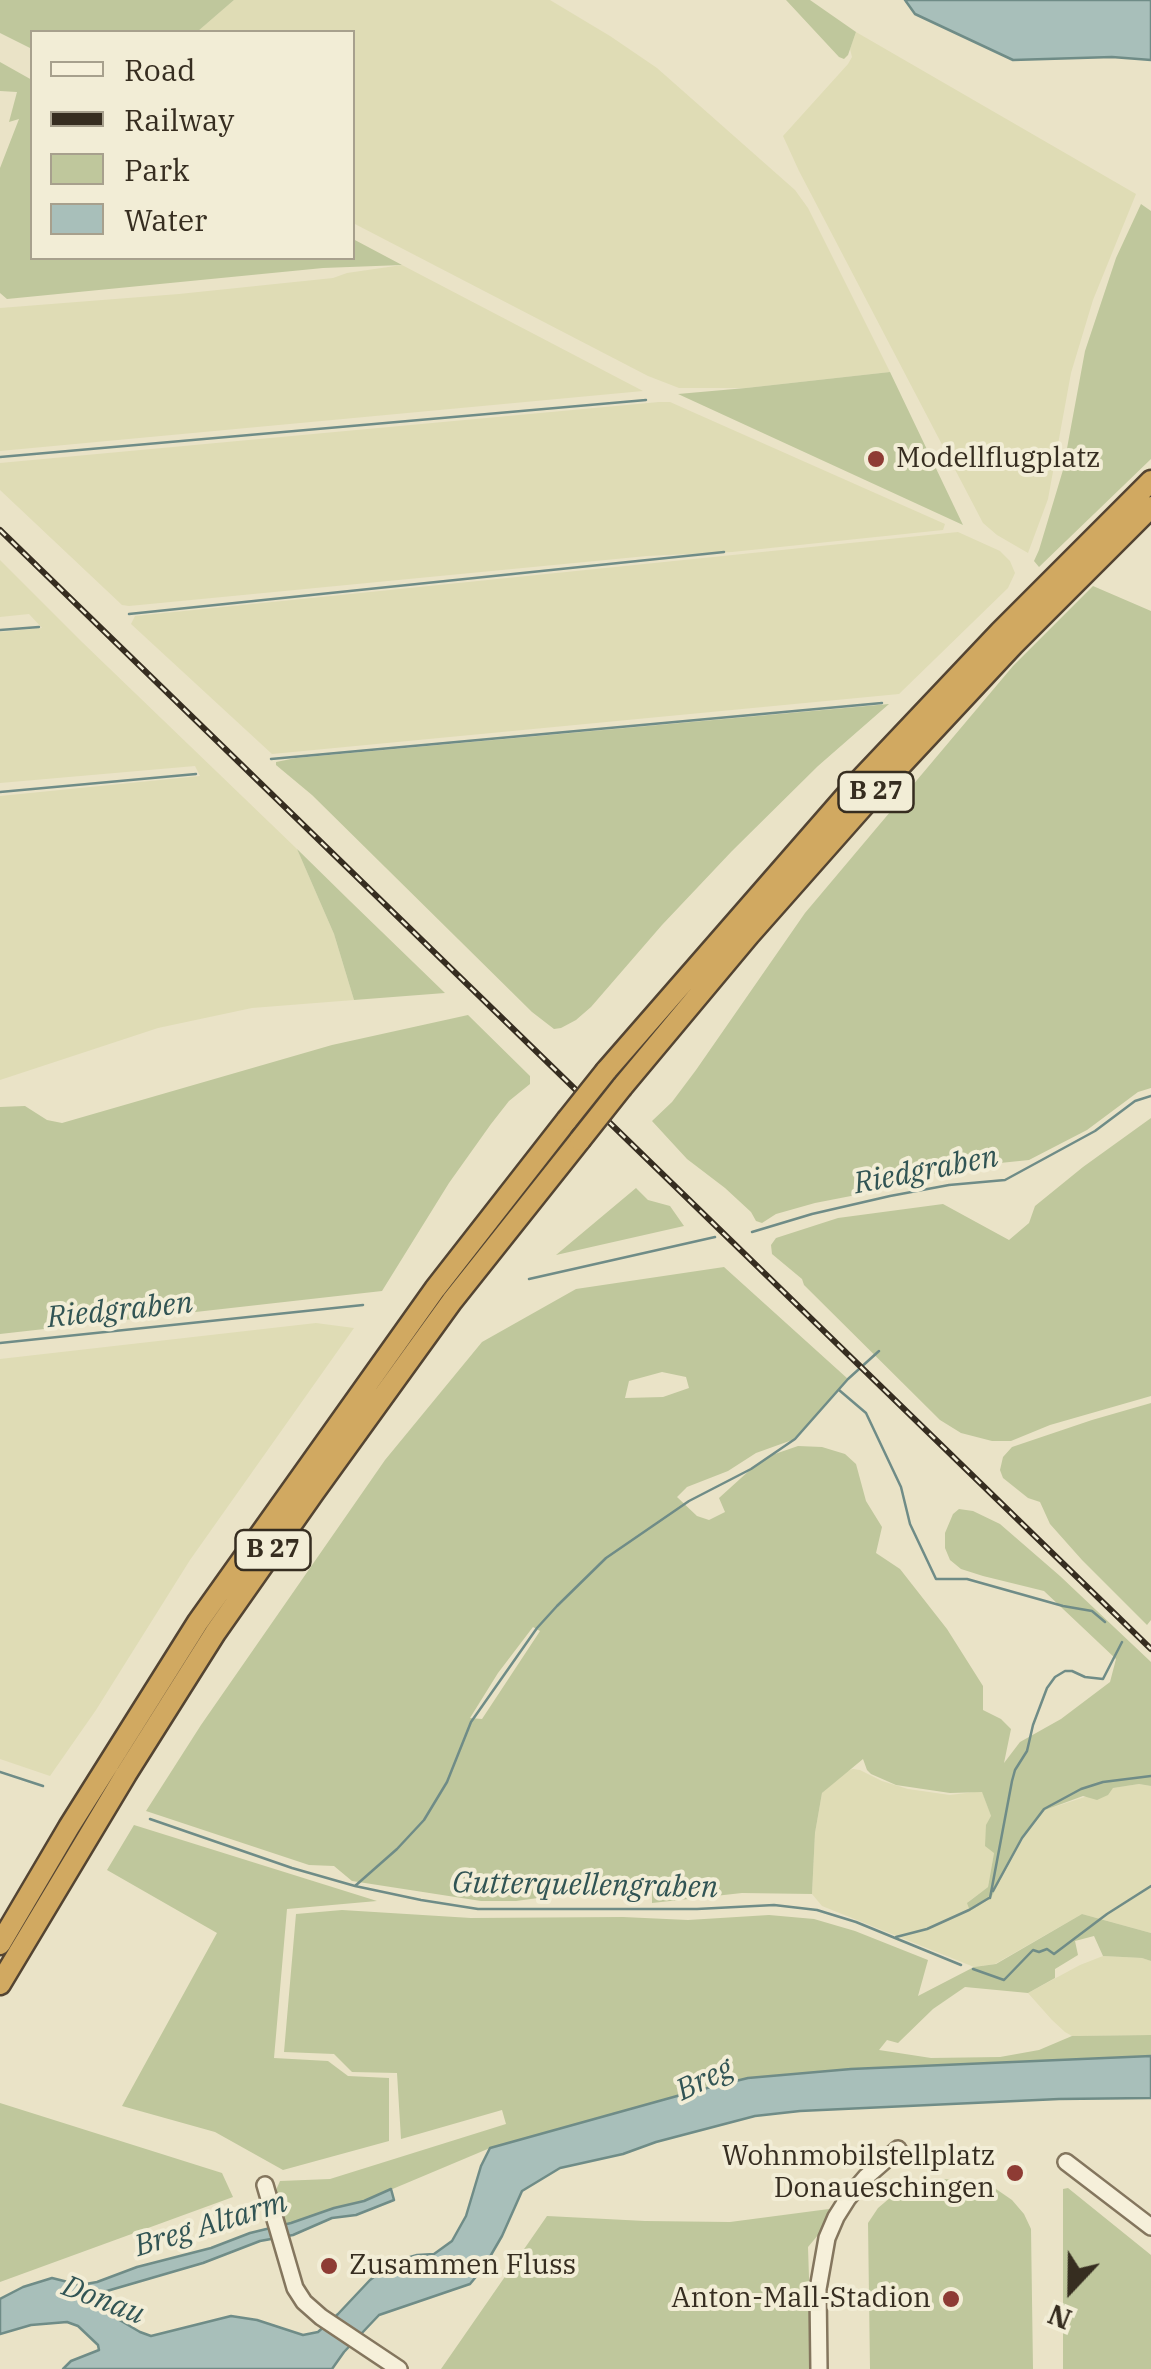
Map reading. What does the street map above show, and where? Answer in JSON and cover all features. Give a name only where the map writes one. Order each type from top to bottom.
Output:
[{"type":"highway","name":"B 27","points":[[0,1944],[198,1622],[435,1288],[566,1120],[859,781],[1151,480]]},
{"type":"highway","name":"B 27","points":[[0,1984],[126,1774],[226,1618],[452,1301],[622,1087],[872,796],[1151,507]]},
{"type":"street","points":[[820,2369],[818,2290],[827,2238],[848,2198],[898,2149]]},
{"type":"street","points":[[1066,2162],[1151,2227]]},
{"type":"street","points":[[265,2185],[295,2288],[307,2306],[399,2369]]},
{"type":"shaded area","points":[[234,0],[550,0],[657,68],[795,190],[808,208],[890,372],[746,388],[679,388],[648,376],[355,224],[355,30],[199,30]]},
{"type":"shaded area","points":[[856,32],[1136,194],[1093,300],[1071,373],[1048,499],[1028,553],[983,523],[783,136],[848,64]]},
{"type":"shaded area","points":[[402,265],[643,391],[0,451],[0,308],[333,278]]},
{"type":"shaded area","points":[[670,402],[945,524],[943,530],[129,606],[122,605],[0,490],[0,463]]},
{"type":"shaded area","points":[[958,532],[1000,551],[1015,573],[1008,588],[899,694],[272,754],[131,624],[135,616]]},
{"type":"shaded area","points":[[0,560],[297,849],[334,934],[354,1000],[252,1008],[158,1028],[0,1080],[0,796],[200,776],[195,766],[0,783],[0,632],[42,628],[29,614],[0,617]]},
{"type":"shaded area","points":[[316,1323],[354,1328],[190,1560],[50,1776],[0,1759],[0,1359]]},
{"type":"shaded area","points":[[853,1769],[908,1789],[950,1795],[982,1791],[991,1816],[994,1853],[988,1887],[968,1902],[991,1898],[1022,1839],[1045,1810],[1112,1788],[1151,1786],[1151,1933],[1082,1914],[995,1964],[974,1967],[822,1906],[812,1894],[815,1833],[822,1793]]},
{"type":"shaded area","points":[[1103,1956],[1151,1961],[1151,2035],[1072,2036],[1028,1993]]},
{"type":"green space","points":[[0,0],[234,0],[199,30],[30,30],[30,48],[0,33]]},
{"type":"green space","points":[[786,0],[810,0],[856,32],[848,55],[844,59],[839,57]]},
{"type":"green space","points":[[0,62],[30,79],[30,260],[355,260],[355,240],[402,265],[323,268],[7,299],[0,293],[0,168],[19,119],[9,122],[17,92],[0,91]]},
{"type":"green space","points":[[1141,204],[1151,211],[1151,459],[1039,567],[1034,561],[1063,470],[1085,351],[1116,258]]},
{"type":"green space","name":"Modellflugplatz","points":[[890,372],[963,525],[678,394],[746,388]]},
{"type":"green space","points":[[1093,586],[1151,611],[1151,1088],[1138,1092],[1087,1130],[1029,1160],[942,1171],[892,1188],[776,1214],[762,1223],[756,1221],[725,1188],[687,1159],[652,1121],[696,1070],[805,913],[1013,666]]},
{"type":"green space","points":[[889,704],[818,766],[732,851],[591,1007],[576,1020],[554,1029],[532,1012],[312,795],[276,765],[296,758]]},
{"type":"green space","points":[[297,849],[445,993],[354,1000],[334,934]]},
{"type":"green space","points":[[468,1015],[530,1076],[530,1084],[509,1101],[491,1124],[382,1291],[0,1334],[0,1107],[25,1106],[47,1120],[62,1123],[332,1045]]},
{"type":"green space","points":[[1151,1118],[1151,1396],[1050,1425],[1011,1441],[992,1441],[961,1433],[940,1420],[802,1279],[772,1254],[771,1245],[776,1238],[838,1218],[943,1204],[1009,1240],[1029,1223],[1035,1206]]},
{"type":"green space","points":[[636,1188],[648,1200],[670,1206],[684,1226],[556,1255]]},
{"type":"green space","points":[[724,1267],[848,1379],[795,1439],[756,1453],[728,1471],[687,1487],[677,1497],[697,1516],[709,1520],[725,1512],[719,1498],[772,1455],[798,1446],[822,1447],[845,1454],[856,1464],[866,1501],[882,1527],[876,1553],[900,1569],[947,1629],[983,1686],[983,1710],[1011,1729],[1004,1763],[1020,1742],[1061,1719],[1110,1682],[1116,1659],[1044,1591],[961,1569],[950,1560],[945,1533],[959,1509],[1000,1524],[1151,1662],[1151,1786],[1113,1788],[1097,1800],[1083,1796],[1045,1810],[1022,1839],[991,1898],[970,1911],[967,1903],[988,1887],[994,1853],[985,1846],[986,1825],[991,1816],[982,1792],[950,1793],[896,1785],[871,1774],[863,1759],[822,1793],[815,1833],[812,1894],[742,1893],[652,1903],[652,1882],[632,1897],[553,1896],[481,1901],[352,1881],[334,1866],[309,1865],[146,1811],[385,1460],[482,1342],[576,1289]],"holes":[[[662,1372],[686,1377],[689,1388],[663,1397],[625,1398],[629,1381]],[[533,1627],[540,1631],[482,1719],[470,1718]]]},
{"type":"green space","points":[[1151,1403],[1151,1620],[1147,1625],[1050,1524],[1040,1502],[1028,1498],[1003,1478],[1000,1470],[1003,1457],[1012,1447]]},
{"type":"green space","points":[[134,1825],[377,1901],[287,1909],[274,2058],[328,2061],[348,2076],[389,2078],[389,2141],[283,2170],[215,2132],[122,2106],[217,1933],[107,1870]]},
{"type":"green space","points":[[342,1910],[471,1918],[688,1920],[769,1915],[814,1919],[928,1960],[918,1996],[974,1967],[996,1964],[1082,1914],[1151,1933],[1151,1961],[1103,1956],[1094,1936],[1075,1941],[1078,1955],[1055,1969],[1055,1978],[1028,1993],[965,1987],[933,2009],[898,2043],[887,2040],[879,2050],[931,2058],[1000,2057],[1039,2050],[1072,2036],[1151,2035],[1151,2056],[851,2069],[748,2078],[490,2148],[364,2201],[283,2225],[276,2190],[280,2181],[330,2179],[506,2124],[502,2110],[401,2139],[397,2073],[352,2072],[334,2054],[284,2052],[296,1914]]},
{"type":"green space","points":[[0,2103],[222,2173],[233,2197],[0,2282]]},
{"type":"green space","name":"Anton-Mall-Stadion","points":[[924,2181],[979,2182],[996,2189],[1024,2214],[1031,2229],[1033,2369],[870,2369],[868,2223],[891,2197]]},
{"type":"green space","points":[[1068,2188],[1151,2255],[1151,2369],[1063,2369],[1063,2189]]},
{"type":"green space","points":[[829,2209],[829,2222],[808,2247],[812,2369],[441,2369],[547,2216],[730,2222]]},
{"type":"water","points":[[905,0],[1151,0],[1151,60],[1013,60],[915,14]]},
{"type":"water","points":[[1151,2056],[1151,2098],[1059,2099],[755,2116],[560,2168],[522,2191],[502,2236],[470,2284],[379,2315],[332,2369],[63,2369],[71,2361],[99,2350],[78,2326],[67,2322],[31,2325],[0,2334],[0,2299],[23,2287],[52,2278],[80,2285],[97,2282],[364,2201],[391,2189],[394,2200],[356,2215],[332,2218],[293,2235],[260,2241],[93,2298],[111,2315],[151,2336],[231,2316],[303,2335],[318,2332],[393,2262],[434,2254],[452,2241],[466,2216],[490,2148],[748,2078],[851,2069]]},
{"type":"waterway","points":[[0,457],[646,400]]},
{"type":"waterway","points":[[129,614],[724,552]]},
{"type":"waterway","points":[[0,630],[39,627]]},
{"type":"waterway","points":[[271,759],[882,703]]},
{"type":"waterway","points":[[0,792],[196,774]]},
{"type":"waterway","name":"Riedgraben","points":[[752,1232],[890,1196],[1005,1180],[1095,1131],[1135,1101],[1151,1096]]},
{"type":"waterway","name":"Riedgraben","points":[[529,1279],[715,1237]]},
{"type":"waterway","name":"Riedgraben","points":[[0,1343],[363,1305]]},
{"type":"waterway","points":[[355,1886],[424,1820],[447,1782],[471,1722],[557,1606],[606,1558],[689,1501],[751,1469],[795,1439],[848,1379],[879,1351]]},
{"type":"waterway","points":[[839,1390],[866,1413],[901,1487],[910,1524],[936,1579],[967,1579],[1092,1611],[1105,1622]]},
{"type":"waterway","points":[[990,1898],[1012,1781],[1027,1751],[1047,1688],[1065,1671],[1103,1679],[1122,1642]]},
{"type":"waterway","name":"Gutterquellengraben","points":[[0,1772],[43,1786]]},
{"type":"waterway","points":[[993,1891],[1022,1838],[1044,1809],[1103,1782],[1151,1776]]},
{"type":"waterway","name":"Gutterquellengraben","points":[[150,1819],[292,1868],[421,1900],[478,1909],[774,1905],[817,1910],[961,1965]]},
{"type":"waterway","points":[[973,1969],[1004,1980],[1033,1950],[1047,1949],[1054,1954],[1151,1886]]},
{"type":"waterway","points":[[896,1937],[927,1929],[989,1898]]},
{"type":"railway","points":[[0,530],[1151,1649]]},
{"type":"place","name":"Modellflugplatz","points":[[876,459]]},
{"type":"place","name":"Wohnmobilstellplatz Donaueschingen","points":[[1015,2173]]},
{"type":"place","name":"Zusammen Fluss","points":[[329,2266]]},
{"type":"place","name":"Anton-Mall-Stadion","points":[[951,2299]]},
{"type":"water label","name":"Breg","points":[[705,2080]]},
{"type":"water label","name":"Breg Altarm","points":[[211,2225]]},
{"type":"water label","name":"Donau","points":[[103,2301]]}]
